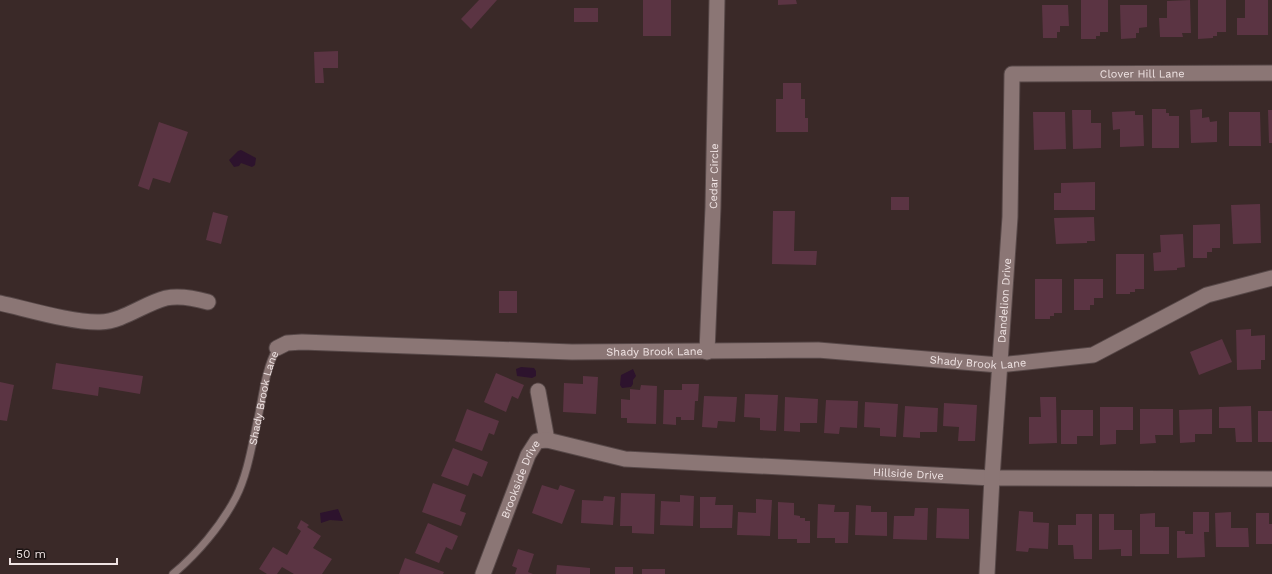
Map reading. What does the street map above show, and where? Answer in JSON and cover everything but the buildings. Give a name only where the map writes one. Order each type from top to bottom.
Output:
[{"type":"street","name":"Cedar Circle","points":[[707,352],[713,207],[717,0]]},
{"type":"street","name":"Clover Hill Lane","points":[[1012,74],[1272,73]]},
{"type":"street","name":"Dandelion Drive","points":[[987,574],[999,365],[1010,217],[1012,74]]},
{"type":"street","name":"Shady Brook Lane","points":[[277,348],[287,343],[302,342],[572,352],[818,350],[999,365],[1093,355],[1207,295],[1272,278]]},
{"type":"street","points":[[0,303],[100,322],[126,315],[166,298],[186,296],[208,302]]},
{"type":"street","name":"Brookside Drive","points":[[483,574],[528,455],[537,441],[547,440],[538,391]]},
{"type":"street","name":"Hillside Drive","points":[[547,440],[625,459],[992,478],[1272,479]]},
{"type":"lane","name":"Shady Brook Lane","points":[[172,574],[190,560],[217,526],[236,497],[246,470],[268,366],[277,348]]},
{"type":"shaded area","points":[[241,150],[256,158],[255,165],[252,167],[241,163],[239,166],[234,167],[229,160]]},
{"type":"shaded area","points":[[521,367],[534,368],[536,371],[536,376],[532,378],[517,376],[516,369]]},
{"type":"shaded area","points":[[633,369],[636,376],[633,380],[633,384],[631,387],[622,388],[620,385],[621,375]]},
{"type":"shaded area","points":[[338,509],[343,521],[330,520],[321,523],[320,513]]}]
